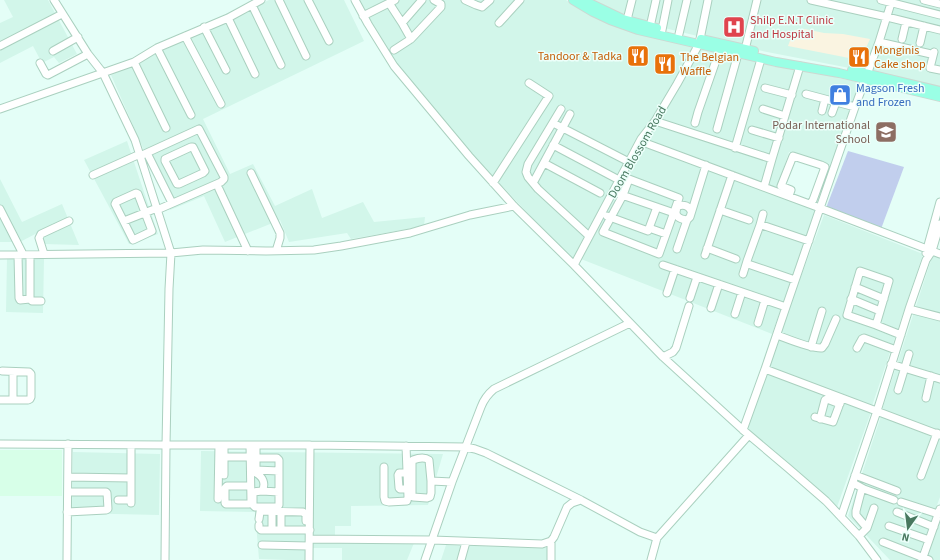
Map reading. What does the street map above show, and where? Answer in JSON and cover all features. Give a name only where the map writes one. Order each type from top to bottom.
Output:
[{"type":"main road","points":[[573,0],[593,12],[679,34],[720,49],[776,57],[839,73],[940,91]]},
{"type":"main road","points":[[583,0],[638,30],[743,52],[761,59],[801,64]]},
{"type":"main road","points":[[866,77],[940,97]]},
{"type":"street","points":[[54,0],[88,54],[103,73],[142,154],[160,178],[172,203]]},
{"type":"street","points":[[0,109],[134,62],[157,48],[228,18],[261,0]]},
{"type":"street","points":[[279,0],[306,56]]},
{"type":"street","points":[[308,0],[329,41]]},
{"type":"street","points":[[355,0],[363,16],[394,66],[469,156],[514,206],[574,265],[663,357],[743,430],[826,502],[859,536],[877,560]]},
{"type":"street","points":[[402,23],[422,0]]},
{"type":"street","points":[[394,50],[411,39],[441,7],[440,4],[434,0]]},
{"type":"street","points":[[465,0],[482,7],[490,0]]},
{"type":"street","points":[[499,23],[520,0]]},
{"type":"street","points":[[624,21],[632,0]]},
{"type":"street","points":[[650,27],[656,0]]},
{"type":"street","points":[[662,30],[668,0]]},
{"type":"street","points":[[679,34],[687,0]]},
{"type":"street","name":"Doom Blossom Road","points":[[574,265],[641,139],[655,121],[677,84],[699,42],[708,0]]},
{"type":"street","points":[[717,129],[743,52],[757,0]]},
{"type":"street","points":[[812,0],[940,30]]},
{"type":"street","points":[[881,0],[911,4],[940,15]]},
{"type":"street","points":[[924,0],[940,4]]},
{"type":"street","points":[[363,16],[392,1],[411,39]]},
{"type":"street","points":[[743,430],[879,42],[891,1]]},
{"type":"street","points":[[252,5],[281,65]]},
{"type":"street","points":[[0,46],[62,14]]},
{"type":"street","points":[[228,18],[256,74]]},
{"type":"street","points":[[902,39],[906,22]]},
{"type":"street","points":[[920,43],[924,26]]},
{"type":"street","points":[[204,27],[226,70]]},
{"type":"street","points":[[185,36],[221,104]]},
{"type":"street","points":[[53,51],[78,37]]},
{"type":"street","points":[[879,42],[932,53],[930,68],[940,70]]},
{"type":"street","points":[[157,48],[191,115]]},
{"type":"street","points":[[695,122],[720,49]]},
{"type":"street","points":[[40,63],[48,75],[88,54]]},
{"type":"street","points":[[735,148],[761,59]]},
{"type":"street","points":[[134,62],[166,128]]},
{"type":"street","points":[[764,187],[801,64]]},
{"type":"street","points":[[494,183],[548,96],[529,83]]},
{"type":"street","points":[[765,88],[792,95]]},
{"type":"street","points":[[806,94],[855,107]]},
{"type":"street","points":[[822,111],[825,99]]},
{"type":"street","points":[[832,113],[836,102]]},
{"type":"street","points":[[561,109],[528,164],[526,174],[533,183],[589,236]]},
{"type":"street","points":[[763,109],[785,116]]},
{"type":"street","points":[[533,183],[570,114]]},
{"type":"street","points":[[655,121],[772,159]]},
{"type":"street","points":[[553,123],[629,162]]},
{"type":"street","points":[[93,175],[199,129],[224,179],[221,182],[172,203],[124,221]]},
{"type":"street","points":[[752,130],[779,138]]},
{"type":"street","points":[[641,139],[648,144],[940,254]]},
{"type":"street","points":[[553,145],[619,180]]},
{"type":"street","points":[[193,147],[205,171],[178,185],[171,173],[165,161],[166,159],[193,147]]},
{"type":"street","points":[[142,154],[171,253],[169,289],[165,560]]},
{"type":"street","points":[[789,196],[791,190],[781,186],[793,156],[821,165],[826,167],[810,204]]},
{"type":"street","points":[[544,163],[600,193]]},
{"type":"street","points":[[677,249],[687,220],[690,217],[706,165]]},
{"type":"street","points":[[160,178],[171,173]]},
{"type":"street","points":[[251,173],[280,233],[276,251]]},
{"type":"street","points":[[732,175],[706,252],[736,259]]},
{"type":"street","points":[[629,179],[679,198],[660,254],[603,232],[623,195],[629,179]]},
{"type":"street","points":[[219,189],[248,250]]},
{"type":"street","points":[[613,192],[674,213]]},
{"type":"street","points":[[136,193],[138,194],[146,212],[152,231],[134,240],[132,239],[116,203],[136,193]]},
{"type":"street","points":[[841,517],[926,260],[940,202]]},
{"type":"street","points":[[687,220],[682,220],[678,217],[676,211],[678,206],[684,205],[689,207],[691,211]]},
{"type":"street","points":[[0,255],[171,253],[203,250],[314,250],[410,233],[470,215],[514,206]]},
{"type":"street","points":[[601,214],[648,231],[657,207]]},
{"type":"street","points":[[0,209],[24,254],[30,299]]},
{"type":"street","points":[[720,210],[749,220]]},
{"type":"street","points":[[743,274],[763,214]]},
{"type":"street","points":[[44,254],[39,238],[40,234],[69,221]]},
{"type":"street","points":[[929,250],[940,224]]},
{"type":"street","points":[[760,225],[809,241]]},
{"type":"street","points":[[650,228],[666,234]]},
{"type":"street","points":[[24,254],[19,299],[41,301]]},
{"type":"street","points":[[747,261],[748,264],[795,280]]},
{"type":"street","points":[[663,265],[786,307]]},
{"type":"street","points":[[667,293],[675,270]]},
{"type":"street","points":[[876,325],[890,281],[860,271],[847,315],[901,335]]},
{"type":"street","points":[[663,357],[673,352],[676,348],[697,277]]},
{"type":"street","points":[[712,308],[719,284]]},
{"type":"street","points":[[855,287],[884,299]]},
{"type":"street","points":[[735,314],[742,292]]},
{"type":"street","points":[[851,299],[880,311]]},
{"type":"street","points":[[758,323],[765,300]]},
{"type":"street","points":[[909,309],[940,318]]},
{"type":"street","points":[[811,347],[822,310]]},
{"type":"street","points":[[777,335],[811,347],[822,348],[836,319]]},
{"type":"street","points":[[425,560],[452,482],[484,400],[494,389],[630,323]]},
{"type":"street","points":[[857,348],[860,341],[864,338],[896,350]]},
{"type":"street","points":[[898,390],[909,354]]},
{"type":"street","points":[[891,364],[940,379]]},
{"type":"street","points":[[765,369],[841,401],[877,411],[938,434],[921,476]]},
{"type":"street","points":[[0,400],[30,400],[31,397],[31,374],[29,372],[2,371]]},
{"type":"street","points":[[13,372],[13,400]]},
{"type":"street","points":[[926,398],[931,376]]},
{"type":"street","points":[[825,400],[841,401],[833,422],[818,418],[825,400]]},
{"type":"street","points":[[650,560],[656,538],[749,435]]},
{"type":"street","points":[[0,444],[310,444],[466,447],[486,453],[581,500],[640,532],[656,538]]},
{"type":"street","points":[[67,560],[68,444]]},
{"type":"street","points":[[308,529],[310,444]]},
{"type":"street","points":[[118,500],[131,502],[131,445]]},
{"type":"street","points":[[222,445],[224,475]]},
{"type":"street","points":[[218,499],[222,445]]},
{"type":"street","points":[[250,486],[253,445]]},
{"type":"street","points":[[384,467],[384,497],[386,501],[407,501],[408,489],[406,446]]},
{"type":"street","points":[[224,457],[278,459],[279,460],[279,471],[279,492],[279,505],[278,507],[255,507],[253,505],[253,492],[260,492],[262,490],[279,492]]},
{"type":"street","points":[[253,457],[256,473],[263,479],[264,487],[262,490]]},
{"type":"street","points":[[424,458],[429,460],[431,481],[432,488],[430,497],[414,497],[412,494],[413,460],[424,458]]},
{"type":"street","points":[[256,470],[279,471]]},
{"type":"street","points":[[855,475],[897,490]]},
{"type":"street","points":[[68,477],[131,478]]},
{"type":"street","points":[[431,481],[452,482]]},
{"type":"street","points":[[852,483],[897,501],[939,512],[929,540],[925,559],[883,542]]},
{"type":"street","points":[[862,488],[856,515],[866,528]]},
{"type":"street","points":[[67,512],[108,509],[106,492],[68,492]]},
{"type":"street","points":[[262,545],[309,542],[432,540],[542,544],[551,541],[554,538],[567,508],[572,503],[581,500]]},
{"type":"street","points":[[859,536],[866,528],[874,508]]},
{"type":"street","points":[[308,529],[261,530],[259,528],[260,512],[303,512],[306,515],[308,529],[309,560]]},
{"type":"street","points":[[272,512],[272,529]]},
{"type":"street","points":[[281,512],[281,529]]},
{"type":"street","points":[[897,512],[934,527]]},
{"type":"street","points":[[890,526],[929,540]]},
{"type":"street","points":[[551,541],[551,560]]},
{"type":"street","points":[[461,560],[466,542]]},
{"type":"shaded area","points":[[4,0],[48,0],[77,54],[59,63],[54,57],[42,63],[33,46],[0,63],[0,23],[13,17]]},
{"type":"shaded area","points":[[269,0],[344,0],[364,41],[203,119],[230,174],[253,164],[275,206],[312,189],[322,218],[363,202],[374,222],[425,217],[424,226],[351,239],[347,233],[289,242],[280,220],[225,242],[204,196],[170,210],[111,75]]},
{"type":"shaded area","points":[[358,0],[566,0],[583,11],[611,25],[694,47],[573,261],[472,154],[397,64]]},
{"type":"shaded area","points":[[587,0],[755,0],[743,47],[623,18]]},
{"type":"shaded area","points":[[758,0],[889,0],[865,71],[747,48]]},
{"type":"shaded area","points":[[894,0],[940,0],[940,88],[869,72]]},
{"type":"shaded area","points":[[805,29],[870,39],[865,50],[850,48],[849,58],[788,46],[794,30]]},
{"type":"shaded area","points":[[700,46],[861,83],[831,166],[789,152],[776,190],[645,139]]},
{"type":"shaded area","points":[[127,141],[158,234],[129,244],[84,160]]},
{"type":"shaded area","points":[[641,145],[816,210],[772,334],[581,259]]},
{"type":"shaded area","points":[[848,151],[904,167],[881,229],[826,208]]},
{"type":"shaded area","points":[[0,179],[22,222],[62,204],[79,245],[44,244],[39,232],[20,242],[0,242]]},
{"type":"shaded area","points":[[824,215],[923,254],[872,406],[770,368],[778,338]]},
{"type":"shaded area","points":[[933,254],[940,257],[940,433],[882,410]]},
{"type":"shaded area","points":[[7,258],[44,259],[43,313],[6,312]]},
{"type":"shaded area","points":[[767,373],[871,412],[837,507],[746,429]]},
{"type":"shaded area","points":[[881,416],[940,440],[940,497],[917,560],[890,560],[848,516]]},
{"type":"shaded area","points":[[0,450],[62,450],[62,496],[0,496]]},
{"type":"shaded area","points":[[201,451],[443,454],[428,505],[351,506],[351,526],[335,526],[335,541],[414,543],[407,560],[342,560],[342,548],[307,548],[306,560],[288,560],[259,559],[255,512],[200,511]]},
{"type":"shaded area","points":[[73,452],[160,454],[159,515],[72,513]]},
{"type":"shaded area","points":[[940,519],[940,560],[925,560]]},
{"type":"shaded area","points":[[446,545],[547,548],[548,560],[441,560]]},
{"type":"place","name":"Shilp E.N.T Clinic and Hospital","points":[[734,27]]},
{"type":"place","name":"Tandoor & Tadka","points":[[638,56]]},
{"type":"place","name":"Monginis Cake shop","points":[[859,57]]},
{"type":"place","name":"The Belgian Waffle","points":[[665,64]]},
{"type":"place","name":"Magson Fresh and Frozen","points":[[840,95]]},
{"type":"place","name":"Podar International School","points":[[886,132]]}]
